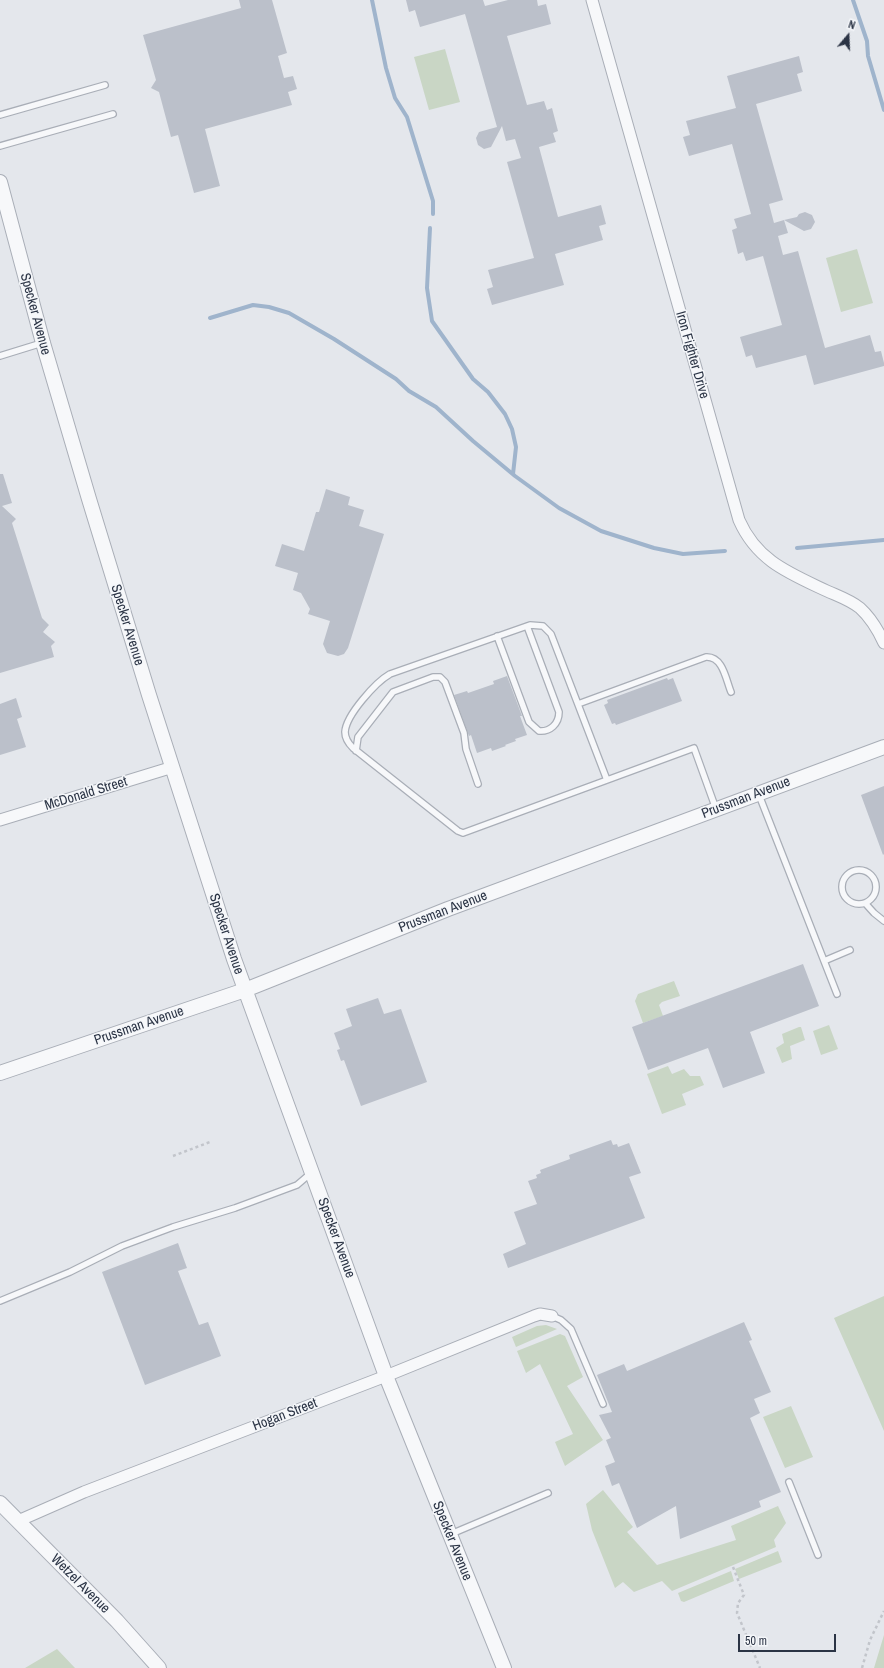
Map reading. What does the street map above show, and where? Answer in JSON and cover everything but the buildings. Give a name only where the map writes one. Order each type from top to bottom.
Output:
[{"type":"street","name":"Iron Fighter Drive","points":[[592,0],[739,520],[747,537],[762,554],[786,570],[855,604],[868,616],[877,628],[884,643]]},
{"type":"street","name":"Specker Avenue","points":[[0,185],[43,343],[111,574],[245,990],[386,1376],[504,1668]]},
{"type":"street","name":"Prussman Avenue","points":[[0,1073],[245,990],[448,909],[884,747]]},
{"type":"street","name":"McDonald Street","points":[[0,820],[172,767]]},
{"type":"street","name":"Hogan Street","points":[[18,1521],[92,1489],[386,1376],[534,1316],[540,1314],[552,1316]]},
{"type":"street","name":"Wetzel Avenue","points":[[0,1503],[117,1621],[159,1668]]},
{"type":"lane","points":[[0,115],[105,85]]},
{"type":"lane","points":[[0,146],[113,114]]},
{"type":"lane","points":[[0,356],[43,343]]},
{"type":"lane","points":[[498,636],[529,722],[539,731],[547,731],[556,724],[559,712],[527,626]]},
{"type":"lane","points":[[607,780],[552,634],[543,626],[527,626],[390,674],[378,682],[346,726],[346,738],[356,751],[458,831],[463,833],[694,748],[716,809]]},
{"type":"lane","points":[[578,704],[706,657],[713,658],[719,662],[731,692]]},
{"type":"lane","points":[[356,751],[358,737],[393,692],[433,677],[440,677],[445,682],[464,733],[466,749],[478,784]]},
{"type":"lane","points":[[759,794],[837,994]]},
{"type":"lane","points":[[865,903],[871,899],[875,892],[875,880],[866,872],[854,871],[845,878],[843,885],[843,892],[847,899],[854,903],[865,903],[884,921]]},
{"type":"lane","points":[[824,961],[850,950]]},
{"type":"lane","points":[[0,1301],[70,1272],[122,1246],[173,1227],[235,1208],[297,1185],[312,1172]]},
{"type":"lane","points":[[552,1316],[561,1320],[571,1329],[603,1404]]},
{"type":"lane","points":[[789,1482],[818,1555]]},
{"type":"lane","points":[[449,1535],[548,1493]]},
{"type":"path","points":[[173,1156],[210,1142]]},
{"type":"path","points":[[732,1567],[744,1595],[738,1603],[737,1613],[760,1668]]},
{"type":"path","points":[[862,1668],[870,1640],[884,1611]]},
{"type":"green space","points":[[445,49],[460,102],[429,110],[414,57]]},
{"type":"green space","points":[[857,249],[873,303],[841,312],[826,258]]},
{"type":"green space","points":[[674,981],[680,996],[662,1002],[659,1005],[663,1016],[643,1023],[635,1001],[638,994]]},
{"type":"green space","points":[[829,1025],[838,1049],[821,1055],[813,1031]]},
{"type":"green space","points":[[801,1027],[805,1040],[790,1046],[792,1059],[782,1063],[776,1048],[784,1043],[782,1034]]},
{"type":"green space","points":[[668,1066],[672,1074],[684,1069],[690,1076],[700,1076],[704,1085],[682,1094],[686,1105],[662,1114],[647,1074]]},
{"type":"green space","points":[[884,1296],[884,1431],[834,1318]]},
{"type":"green space","points":[[546,1325],[557,1329],[516,1347],[512,1337],[537,1326]]},
{"type":"green space","points":[[560,1334],[565,1336],[583,1377],[567,1386],[603,1440],[565,1466],[555,1442],[573,1434],[540,1364],[526,1373],[517,1351]]},
{"type":"green space","points":[[791,1406],[813,1457],[785,1468],[763,1417]]},
{"type":"green space","points":[[603,1490],[633,1527],[627,1532],[657,1565],[736,1540],[731,1526],[778,1506],[786,1523],[774,1540],[776,1547],[672,1591],[662,1581],[634,1592],[623,1582],[615,1588],[592,1530],[586,1504]]},
{"type":"green space","points":[[778,1551],[782,1562],[739,1579],[735,1569]]},
{"type":"green space","points":[[731,1571],[734,1581],[684,1602],[681,1601],[678,1593]]},
{"type":"green space","points":[[884,1635],[884,1668],[874,1668]]},
{"type":"green space","points":[[57,1649],[75,1668],[25,1668]]},
{"type":"waterway","points":[[372,0],[386,68],[395,98],[407,117],[433,201],[433,214]]},
{"type":"waterway","points":[[853,0],[867,41],[868,56],[884,110]]},
{"type":"waterway","points":[[430,228],[427,288],[432,321],[473,379],[488,392],[505,414],[512,429],[516,447],[513,474]]},
{"type":"waterway","points":[[210,318],[253,305],[269,307],[289,313],[334,339],[396,379],[409,391],[436,407],[473,441],[515,476],[559,508],[601,531],[654,548],[683,554],[725,551]]},
{"type":"waterway","points":[[797,548],[884,540]]}]
